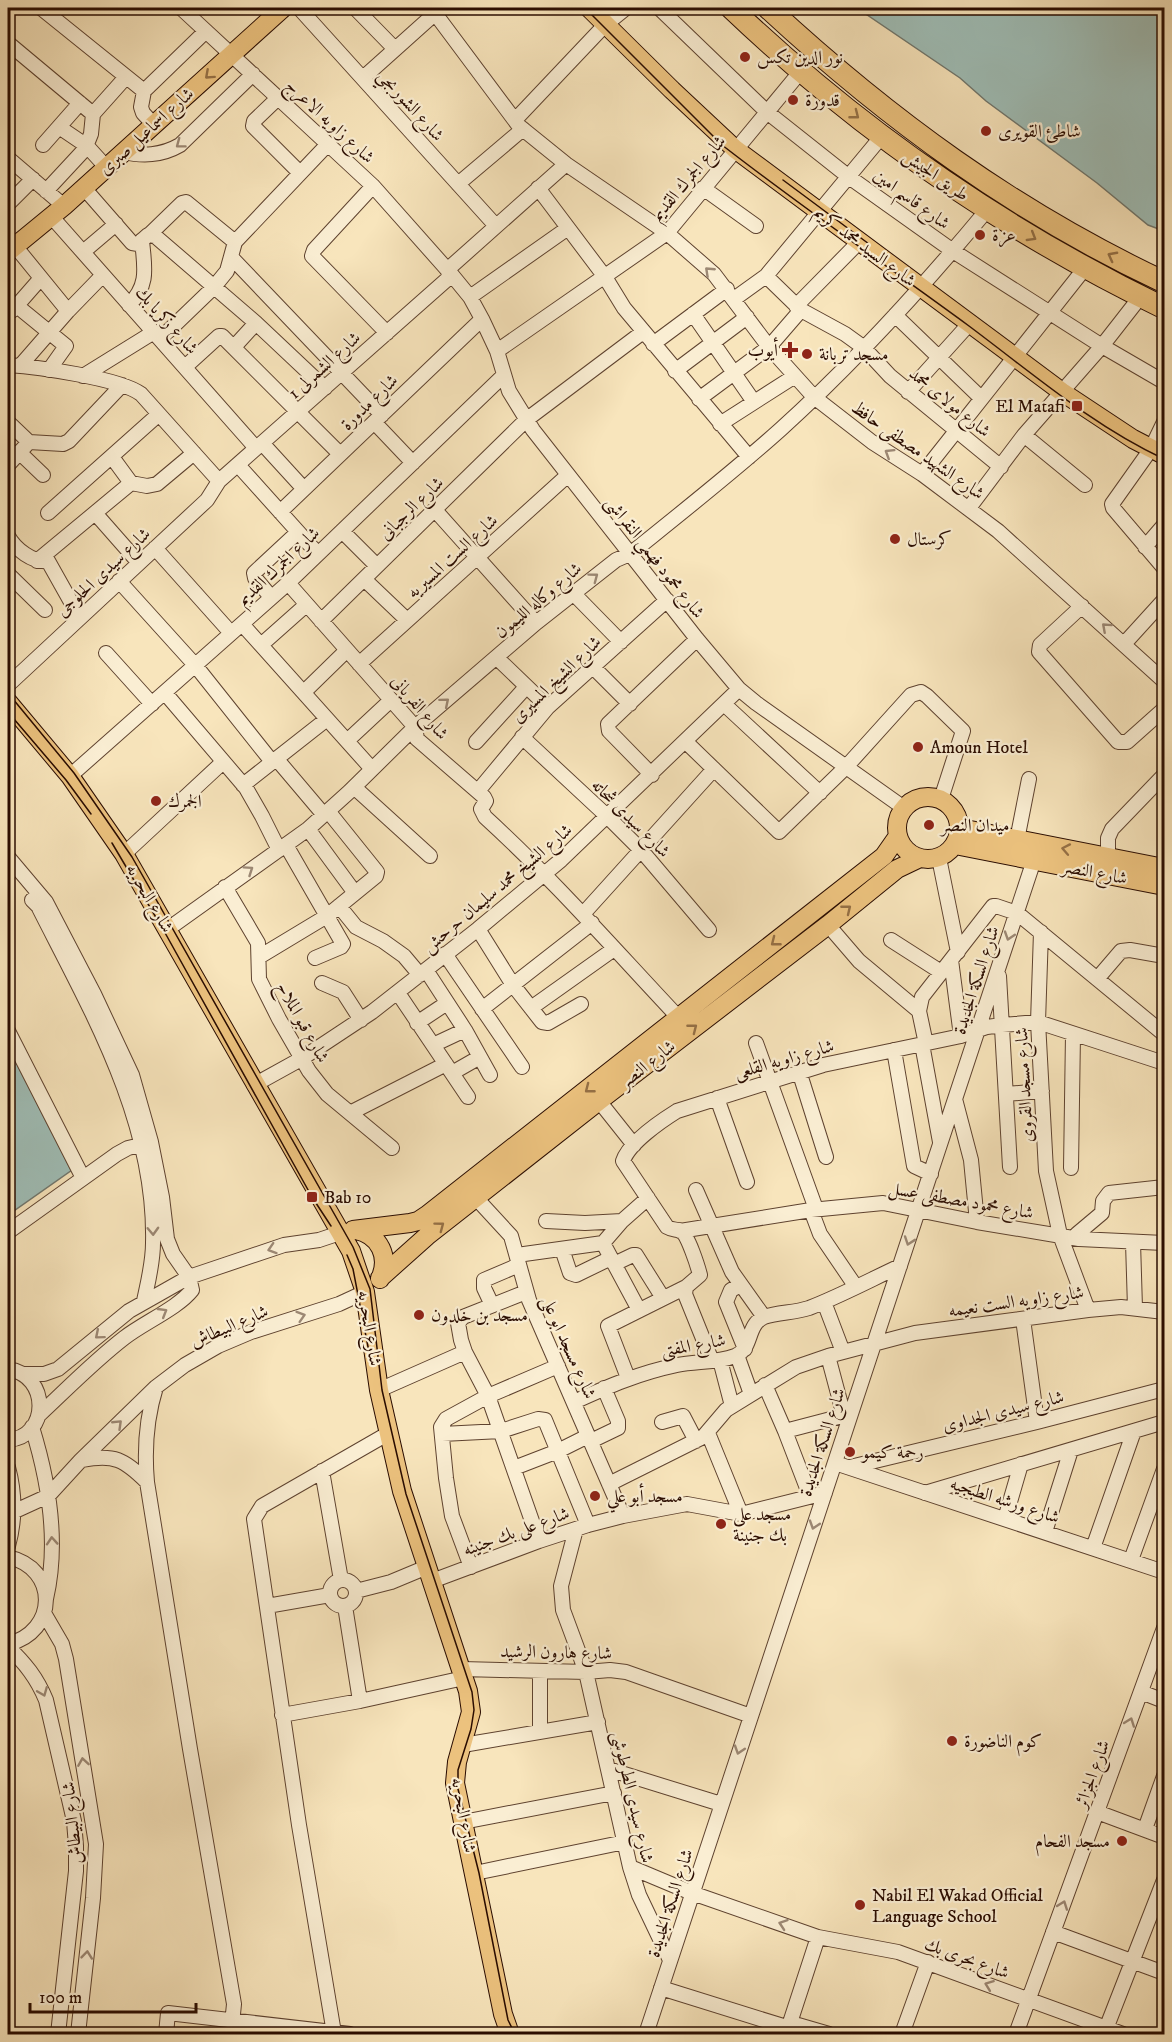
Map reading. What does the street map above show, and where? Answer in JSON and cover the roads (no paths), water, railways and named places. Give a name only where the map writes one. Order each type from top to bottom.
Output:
[{"type":"highway","name":"طريق الجيش","points":[[731,8],[801,71],[914,160],[987,210],[1084,268],[1164,308]]},
{"type":"highway","name":"طريق الجيش","points":[[768,8],[867,95],[968,171],[1077,237],[1164,282]]},
{"type":"highway","points":[[914,160],[927,142]]},
{"type":"highway","points":[[956,189],[968,171]]},
{"type":"main road","name":"شارع اسماعيل صبرى","points":[[11,249],[84,188],[283,8]]},
{"type":"main road","name":"شارع السيد محمد كريم","points":[[589,8],[735,149],[1062,392],[1133,439],[1158,452]]},
{"type":"main road","name":"شارع البحريه","points":[[8,702],[70,776],[124,854],[254,1085],[351,1251],[365,1292],[379,1390],[405,1502],[468,1691],[471,1712],[455,1776],[503,2014],[510,2034]]},
{"type":"main road","points":[[931,797],[941,800],[954,811],[957,837],[939,858],[920,858],[906,850],[898,836],[897,822],[904,808],[911,802],[931,797]]},
{"type":"main road","name":"شارع النصر","points":[[340,1233],[418,1221],[427,1215],[884,856],[898,836]]},
{"type":"main road","name":"شارع النصر","points":[[957,837],[1017,840],[1164,868]]},
{"type":"main road","name":"شارع النصر","points":[[957,837],[1034,860],[1164,886]]},
{"type":"main road","name":"شارع النصر","points":[[365,1292],[427,1236],[599,1101],[828,925],[897,869],[920,858]]},
{"type":"main road","points":[[394,1225],[397,1241],[410,1252]]},
{"type":"main road","points":[[340,1233],[371,1236],[382,1250],[385,1260],[380,1278]]},
{"type":"street","points":[[41,8],[144,91]]},
{"type":"street","name":"شارع زاويه الاعرج","points":[[181,8],[373,186],[450,272]]},
{"type":"street","name":"شارع الشوربجي","points":[[299,8],[496,226]]},
{"type":"street","points":[[355,8],[395,49]]},
{"type":"street","points":[[458,184],[519,125],[605,25],[626,8]]},
{"type":"street","name":"شارع قاسم امين","points":[[659,8],[767,112],[849,177],[953,251],[1102,346],[1164,382]]},
{"type":"street","points":[[363,78],[436,9]]},
{"type":"street","name":"شارع الشهيد مصطفى حافظ","points":[[436,9],[519,125],[566,164],[667,233],[714,274],[769,347],[814,397],[872,442],[922,474],[998,531],[1164,681]]},
{"type":"street","points":[[154,125],[143,113],[141,107],[144,91],[207,31]]},
{"type":"street","points":[[8,43],[93,114]]},
{"type":"street","name":"شارع الجمرك القديم","points":[[497,351],[667,233],[801,71]]},
{"type":"street","points":[[123,152],[148,155],[167,152],[180,146],[253,74]]},
{"type":"street","points":[[46,191],[87,146],[93,114],[126,77]]},
{"type":"street","points":[[278,98],[254,121],[253,126],[300,173]]},
{"type":"street","points":[[43,145],[80,102]]},
{"type":"street","points":[[59,127],[87,146],[106,167]]},
{"type":"street","points":[[652,344],[693,314],[766,276],[882,136]]},
{"type":"street","points":[[83,376],[157,336],[214,287],[227,271],[235,242],[328,144]]},
{"type":"street","name":"شارع زكريا بك","points":[[8,158],[46,191],[82,252],[129,305],[259,446],[304,489]]},
{"type":"street","name":"شارع الشمرلى 1","points":[[219,481],[387,333],[496,226],[566,164]]},
{"type":"street","points":[[8,204],[13,189],[33,179]]},
{"type":"street","points":[[373,186],[314,250],[312,256],[387,333]]},
{"type":"street","points":[[84,188],[133,244],[138,244],[182,203],[186,202],[235,242]]},
{"type":"street","points":[[538,188],[652,344],[749,457]]},
{"type":"street","points":[[703,188],[756,226]]},
{"type":"street","name":"شارع وكاله الليمون","points":[[168,929],[308,829],[415,727],[536,623],[616,560],[630,554],[749,457],[864,348],[921,287],[987,210]]},
{"type":"street","points":[[82,252],[116,225]]},
{"type":"street","points":[[470,297],[568,228]]},
{"type":"street","points":[[146,237],[155,236],[256,323],[325,388]]},
{"type":"street","points":[[129,305],[140,293],[145,278],[146,237]]},
{"type":"street","points":[[699,399],[769,347],[798,308],[859,242]]},
{"type":"street","points":[[11,249],[41,278],[68,311]]},
{"type":"street","points":[[231,257],[342,373],[413,463]]},
{"type":"street","points":[[922,474],[1084,268]]},
{"type":"street","name":"شارع محمود فهمي النقراشى","points":[[450,272],[470,297],[482,319],[497,351],[509,391],[526,420],[697,639],[740,689],[756,703],[904,808]]},
{"type":"street","points":[[12,367],[50,332],[103,275]]},
{"type":"street","name":"شارع مولاى محمد","points":[[766,276],[798,308],[845,334],[864,348],[908,392],[1001,467]]},
{"type":"street","points":[[41,278],[12,309],[50,332],[66,346],[49,370]]},
{"type":"street","points":[[969,508],[1024,435],[1102,346],[1141,296]]},
{"type":"street","points":[[693,314],[754,402]]},
{"type":"street","points":[[895,315],[981,398]]},
{"type":"street","points":[[675,371],[747,317]]},
{"type":"street","name":"شارع مدورة","points":[[280,512],[482,319]]},
{"type":"street","points":[[234,347],[256,323]]},
{"type":"street","points":[[908,392],[970,323]]},
{"type":"street","name":"شارع الرجبانى","points":[[321,621],[526,420],[643,332]]},
{"type":"street","points":[[185,367],[219,336],[223,337],[340,454]]},
{"type":"street","points":[[12,367],[83,376],[122,385],[141,394],[219,481]]},
{"type":"street","name":"شارع الجمرك القديم","points":[[70,776],[288,583],[504,375]]},
{"type":"street","points":[[720,424],[795,376]]},
{"type":"street","points":[[8,422],[29,442],[63,444],[69,441],[122,385]]},
{"type":"street","points":[[48,513],[159,414]]},
{"type":"street","points":[[1164,422],[1158,452],[1112,504],[1164,568]]},
{"type":"street","points":[[1024,435],[1085,485]]},
{"type":"street","points":[[29,442],[11,460],[43,475]]},
{"type":"street","points":[[112,457],[131,483],[147,486],[157,484],[194,453]]},
{"type":"street","points":[[238,465],[318,554]]},
{"type":"street","name":"شارع الست المسيريه","points":[[360,664],[568,475]]},
{"type":"street","name":"شارع سيدى الحلوجى","points":[[8,685],[207,500],[219,481]]},
{"type":"street","points":[[37,561],[131,483]]},
{"type":"street","points":[[435,510],[536,623]]},
{"type":"street","points":[[94,513],[139,563]]},
{"type":"street","points":[[1145,547],[1164,525]]},
{"type":"street","points":[[342,531],[377,566]]},
{"type":"street","points":[[271,597],[255,578],[254,573],[298,532]]},
{"type":"street","points":[[8,536],[19,549],[37,561],[48,561],[80,618]]},
{"type":"street","points":[[155,548],[231,633]]},
{"type":"street","points":[[8,574],[45,610]]},
{"type":"street","points":[[364,579],[407,620]]},
{"type":"street","points":[[119,581],[195,665],[269,758],[280,763],[377,872],[375,878],[327,916],[259,957]]},
{"type":"street","name":"شارع الفريانى","points":[[288,583],[415,727],[416,736],[420,741],[478,791]]},
{"type":"street","points":[[573,593],[621,642]]},
{"type":"street","name":"شارع الشيخ المسيرى","points":[[478,791],[548,708],[667,600]]},
{"type":"street","points":[[1124,644],[1164,600]]},
{"type":"street","points":[[261,645],[306,605]]},
{"type":"street","points":[[1082,606],[1040,645],[1039,652],[1118,742],[1127,742],[1164,709]]},
{"type":"street","points":[[242,624],[372,770]]},
{"type":"street","points":[[652,775],[608,729],[608,724],[697,639]]},
{"type":"street","points":[[304,692],[347,651]]},
{"type":"street","points":[[106,653],[152,704]]},
{"type":"street","points":[[497,658],[548,708]]},
{"type":"street","points":[[593,667],[630,704]]},
{"type":"street","points":[[476,742],[526,687]]},
{"type":"street","name":"شارع الشيخ محمد سليمان حرحش","points":[[254,1085],[301,1059],[361,1020],[398,993],[544,875],[608,817],[740,689]]},
{"type":"street","points":[[686,742],[779,832],[846,768],[911,694],[918,692],[927,696],[963,731],[941,800]]},
{"type":"street","points":[[165,693],[243,785],[327,916],[343,946],[315,957]]},
{"type":"street","points":[[347,741],[391,700]]},
{"type":"street","points":[[724,704],[819,793]]},
{"type":"street","points":[[243,785],[327,719]]},
{"type":"street","name":"شارع سيدى شحاته","points":[[522,737],[641,850],[709,930]]},
{"type":"street","points":[[124,854],[224,762]]},
{"type":"street","points":[[482,1009],[513,985],[588,918],[641,850],[714,769]]},
{"type":"street","points":[[1108,857],[1108,838],[1112,829],[1164,775]]},
{"type":"street","points":[[1017,840],[1029,779]]},
{"type":"street","points":[[354,787],[430,856]]},
{"type":"street","points":[[478,791],[485,799],[482,809],[484,817],[588,918],[679,1018]]},
{"type":"street","points":[[308,829],[356,894]]},
{"type":"street","points":[[8,856],[46,902],[89,996],[146,1143],[162,1197],[167,1239],[173,1254],[189,1277],[192,1290],[184,1300],[118,1342],[23,1435],[8,1440]]},
{"type":"street","points":[[939,858],[954,956],[962,1036]]},
{"type":"street","name":"شارع السكة الجديدة","points":[[646,2034],[835,1463],[847,1415],[931,1174],[1034,860]]},
{"type":"street","points":[[8,871],[38,906],[89,996]]},
{"type":"street","name":"شارع قبو الملاح","points":[[225,887],[258,943],[260,979],[301,1059],[318,1084],[392,1148]]},
{"type":"street","points":[[339,906],[357,927],[383,941],[423,973],[447,1003],[490,1075]]},
{"type":"street","points":[[941,1143],[919,1011],[922,997],[993,906],[1017,913],[1164,1034]]},
{"type":"street","points":[[828,925],[859,961],[919,1011]]},
{"type":"street","points":[[478,928],[513,985],[545,1023],[581,1004]]},
{"type":"street","name":"شارع مسجد القروى","points":[[1041,932],[1038,1022],[1046,1171],[1060,1235],[1088,1310]]},
{"type":"street","points":[[891,940],[941,972]]},
{"type":"street","points":[[531,1008],[614,949]]},
{"type":"street","points":[[1097,979],[1121,951],[1130,950],[1164,956]]},
{"type":"street","points":[[445,954],[522,1067]]},
{"type":"street","points":[[999,968],[1010,1167]]},
{"type":"street","points":[[322,983],[343,992],[361,1020]]},
{"type":"street","points":[[398,993],[468,1097]]},
{"type":"street","points":[[417,1023],[447,1003]]},
{"type":"street","points":[[1038,1022],[1164,1063]]},
{"type":"street","name":"شارع زاويه القلعى","points":[[648,1198],[624,1163],[625,1155],[634,1144],[677,1111],[822,1065],[962,1036],[987,1027],[1038,1022]]},
{"type":"street","points":[[433,1045],[494,1026]]},
{"type":"street","points":[[8,1031],[83,1178]]},
{"type":"street","points":[[1071,1168],[1073,1034]]},
{"type":"street","points":[[756,1043],[814,1210],[820,1234],[856,1287]]},
{"type":"street","points":[[894,1050],[914,1166],[931,1174]]},
{"type":"street","points":[[350,1113],[480,1057]]},
{"type":"street","points":[[799,1071],[826,1157]]},
{"type":"street","points":[[1006,1094],[1042,1091]]},
{"type":"street","points":[[717,1098],[747,1182]]},
{"type":"street","points":[[956,1099],[970,1160],[977,1222]]},
{"type":"street","points":[[599,1101],[634,1144]]},
{"type":"street","points":[[8,1232],[117,1154],[146,1143]]},
{"type":"street","points":[[144,1301],[150,1276],[153,1242],[152,1199],[146,1143]]},
{"type":"street","points":[[1075,1239],[1077,1234],[1102,1213],[1103,1201],[1109,1192],[1164,1187]]},
{"type":"street","points":[[696,1191],[732,1272],[764,1317],[800,1310],[824,1302],[900,1266]]},
{"type":"street","name":"شارع مسجد ابو على","points":[[476,1198],[511,1236],[526,1292],[623,1516]]},
{"type":"street","points":[[492,1305],[484,1288],[484,1280],[518,1260],[562,1249],[603,1243],[622,1221],[648,1198],[667,1227],[685,1235],[700,1272],[697,1280],[686,1287],[608,1326],[628,1378]]},
{"type":"street","name":"شارع محمود مصطفى عسل","points":[[680,1231],[814,1210],[883,1203],[1075,1239],[1164,1243]]},
{"type":"street","points":[[546,1221],[585,1223],[622,1221]]},
{"type":"street","points":[[8,1369],[22,1374],[37,1375],[58,1369],[114,1322],[144,1301],[189,1277],[284,1245],[340,1233]]},
{"type":"street","points":[[1133,1242],[1135,1308]]},
{"type":"street","points":[[603,1243],[639,1310]]},
{"type":"street","points":[[562,1249],[570,1273],[573,1275],[636,1255],[663,1298]]},
{"type":"street","points":[[741,1285],[731,1290],[726,1302],[751,1394]]},
{"type":"street","points":[[686,1287],[685,1294],[716,1360],[732,1406]]},
{"type":"street","name":"شارع البيطاش","points":[[48,1496],[81,1460],[156,1387],[185,1365],[218,1346],[251,1332],[339,1304],[365,1292]]},
{"type":"street","points":[[526,1292],[462,1317],[459,1321],[460,1340],[488,1396],[539,1542]]},
{"type":"street","points":[[824,1302],[843,1352]]},
{"type":"street","name":"شارع زاويه الست نعيمه","points":[[702,1437],[732,1406],[796,1366],[874,1343],[915,1333],[1088,1310],[1121,1307],[1164,1312]]},
{"type":"street","name":"شارع المفتى","points":[[574,1402],[628,1378],[677,1365],[716,1360],[741,1352],[757,1321],[764,1317]]},
{"type":"street","points":[[1023,1319],[1037,1422]]},
{"type":"street","points":[[379,1390],[465,1352]]},
{"type":"street","points":[[785,1431],[847,1415],[828,1356]]},
{"type":"street","points":[[471,1567],[452,1516],[442,1428],[446,1419],[488,1396],[558,1366]]},
{"type":"street","points":[[8,1646],[30,1635],[39,1625],[53,1565],[48,1496],[35,1422],[40,1404],[38,1392],[32,1382],[22,1374]]},
{"type":"street","points":[[765,1386],[810,1496]]},
{"type":"street","points":[[156,1387],[145,1437],[147,1482],[234,2004],[232,2028]]},
{"type":"street","points":[[514,1468],[618,1428],[618,1421],[604,1388]]},
{"type":"street","name":"شارع سيدى الجداوى","points":[[850,1467],[1164,1389]]},
{"type":"street","points":[[662,1422],[683,1416],[702,1437],[741,1514]]},
{"type":"street","points":[[442,1428],[501,1431],[543,1418],[558,1451],[582,1527]]},
{"type":"street","points":[[925,1493],[1164,1422]]},
{"type":"street","points":[[1093,1548],[1134,1431]]},
{"type":"street","points":[[334,2033],[282,1715],[254,1519],[262,1506],[389,1433]]},
{"type":"street","points":[[609,1484],[702,1437]]},
{"type":"street","points":[[1045,1532],[1071,1450]]},
{"type":"street","points":[[81,1460],[99,1457],[116,1459],[132,1467],[147,1482]]},
{"type":"street","name":"شارع ورشه الطبجيه","points":[[835,1463],[1164,1572]]},
{"type":"street","points":[[1005,1519],[1021,1464]]},
{"type":"street","points":[[8,1467],[13,1512],[8,1546]]},
{"type":"street","points":[[1131,1560],[1158,1506],[1164,1469]]},
{"type":"street","points":[[322,1471],[341,1580]]},
{"type":"street","name":"شارع على بك جنينه","points":[[356,1590],[471,1567],[582,1527],[623,1516],[687,1504],[741,1514],[825,1493]]},
{"type":"street","points":[[13,1512],[48,1496]]},
{"type":"street","name":"شارع سيدى الطرطوشى","points":[[582,1527],[561,1586],[563,1610],[586,1672],[630,1867],[643,1904],[670,1960]]},
{"type":"street","name":"شارع البيطاش","points":[[8,1557],[29,1566],[44,1586],[45,1606],[66,1659],[96,1844],[93,1899],[78,2034]]},
{"type":"street","points":[[341,1580],[347,1580],[353,1584],[356,1590],[355,1598],[345,1606],[332,1601],[330,1595],[330,1588],[334,1582],[341,1580]]},
{"type":"street","points":[[267,1606],[330,1595]]},
{"type":"street","points":[[345,1606],[360,1701]]},
{"type":"street","name":"شارع الجزائر","points":[[1016,2034],[1164,1628]]},
{"type":"street","name":"شارع البيطاش","points":[[8,1646],[31,1670],[46,1700],[74,1821],[76,1871],[58,2034]]},
{"type":"street","name":"شارع هارون الرشيد","points":[[282,1715],[360,1701],[463,1673],[610,1670],[626,1672],[751,1716]]},
{"type":"street","points":[[540,1671],[540,1732]]},
{"type":"street","points":[[1141,1692],[1164,1701]]},
{"type":"street","points":[[463,1745],[598,1722]]},
{"type":"street","points":[[608,1769],[721,1804]]},
{"type":"street","points":[[1145,1829],[1164,1776]]},
{"type":"street","points":[[463,1822],[614,1793]]},
{"type":"street","points":[[1097,1812],[1164,1837]]},
{"type":"street","points":[[475,1873],[624,1842]]},
{"type":"street","name":"شارع بحرى بك","points":[[630,1867],[692,1893],[818,1936],[898,1952],[928,1962],[1105,2031],[1123,2034]]},
{"type":"street","points":[[1105,2031],[1164,1880]]},
{"type":"street","points":[[1053,1932],[1164,1973]]},
{"type":"street","points":[[788,2031],[818,1936]]},
{"type":"street","points":[[902,2034],[928,1962]]},
{"type":"street","points":[[661,1988],[788,2031],[798,2025],[829,2034]]},
{"type":"street","points":[[166,2034],[168,2013],[232,2028],[350,2034]]},
{"type":"water","points":[[857,8],[1164,8],[1164,231],[1148,225],[1097,183],[986,101],[960,78]]},
{"type":"water","points":[[8,1046],[72,1170],[8,1215]]},
{"type":"tram line","points":[[585,8],[722,145],[1064,398],[1112,431],[1164,459]]},
{"type":"tram line","points":[[783,180],[869,244]]},
{"type":"tram line","points":[[8,693],[74,773],[132,857],[353,1247],[370,1289],[382,1390],[406,1494],[472,1692],[474,1710],[471,1729],[458,1770],[458,1789],[479,1873],[508,2020],[515,2034]]},
{"type":"tram line","points":[[8,712],[66,780],[91,814]]},
{"type":"tram line","points":[[112,843],[164,931],[312,1197],[331,1226]]},
{"type":"tram line","points":[[347,1255],[353,1269],[370,1357]]},
{"type":"place","name":"نور الدين تكس","points":[[745,57]]},
{"type":"place","name":"قدورة","points":[[793,100]]},
{"type":"place","name":"شاطئ القويرى","points":[[986,131]]},
{"type":"place","name":"عزة","points":[[980,235]]},
{"type":"place","name":"أيوب","points":[[790,350]]},
{"type":"place","name":"مسجد تربانة","points":[[807,354]]},
{"type":"place","name":"El Matafi","points":[[1077,406]]},
{"type":"place","name":"كرستال","points":[[895,539]]},
{"type":"place","name":"Amoun Hotel","points":[[918,747]]},
{"type":"place","name":"الجمرك","points":[[156,801]]},
{"type":"place","name":"ميدان النصر","points":[[929,825]]},
{"type":"place","name":"Bab 10","points":[[312,1197]]},
{"type":"place","name":"مسجد بن خلدون","points":[[419,1315]]},
{"type":"place","name":"رحمة كيمو","points":[[850,1452]]},
{"type":"place","name":"مسجد أبو علي","points":[[595,1496]]},
{"type":"place","name":"مسجد على بك جنينة","points":[[721,1524]]},
{"type":"place","name":"كوم الناضورة","points":[[952,1741]]},
{"type":"place","name":"مسجد الفحام","points":[[1122,1841]]},
{"type":"place","name":"Nabil El Wakad Official Language School","points":[[860,1905]]}]
